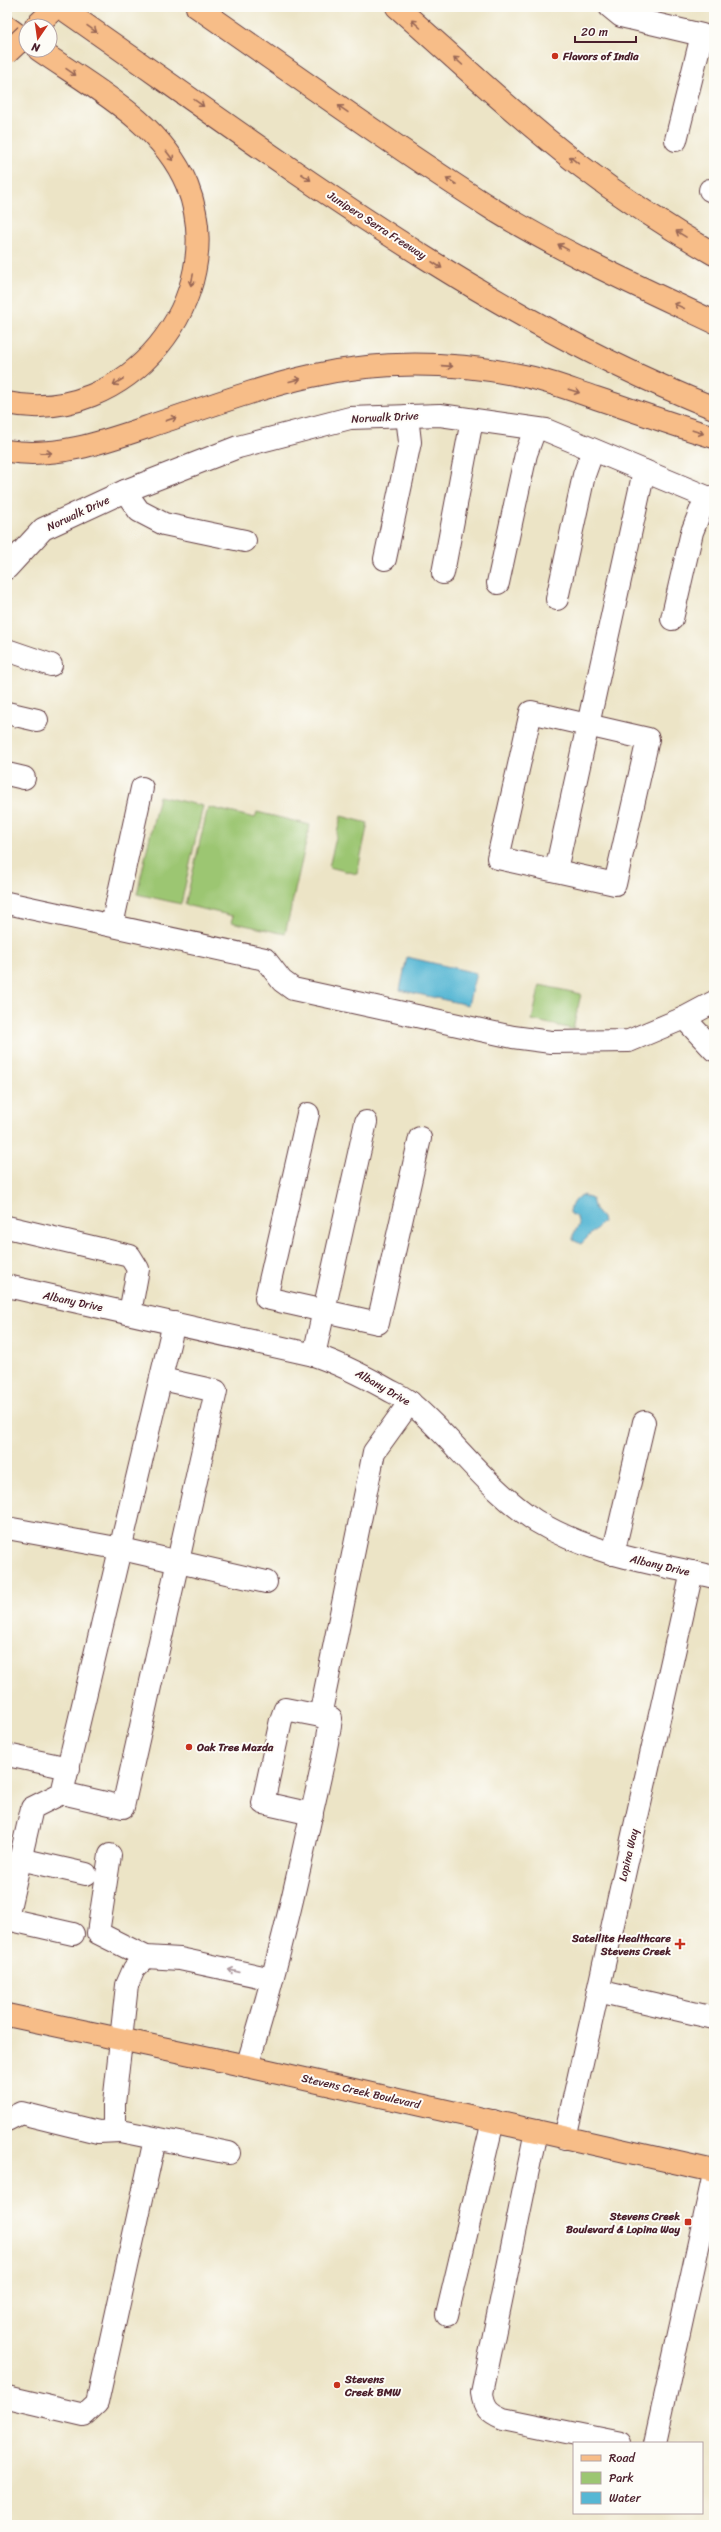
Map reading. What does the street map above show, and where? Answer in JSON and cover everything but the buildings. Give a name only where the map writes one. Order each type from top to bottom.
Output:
[{"type":"main road","points":[[44,18],[56,7]]},
{"type":"main road","name":"Junipero Serra Freeway","points":[[60,7],[344,204],[454,275],[569,341],[714,408]]},
{"type":"main road","points":[[197,7],[390,141],[495,210],[607,272],[714,322]]},
{"type":"main road","points":[[397,7],[527,122],[578,164],[628,200],[714,254]]},
{"type":"main road","points":[[7,27],[18,35]]},
{"type":"main road","points":[[7,53],[18,43]]},
{"type":"main road","points":[[7,403],[44,406],[72,402],[98,393],[121,381],[159,348],[173,328],[185,305],[196,258],[194,216],[187,185],[163,147],[138,120],[50,58]]},
{"type":"main road","points":[[7,451],[49,453],[76,449],[296,380],[348,369],[408,365],[461,366],[531,378],[714,437]]},
{"type":"main road","name":"Stevens Creek Boulevard","points":[[7,2016],[247,2066],[714,2172]]},
{"type":"street","points":[[610,7],[621,16],[702,35],[676,140]]},
{"type":"street","name":"Norwalk Drive","points":[[7,568],[44,529],[125,491],[238,447],[350,418],[440,415],[546,430],[710,499]]},
{"type":"street","points":[[385,560],[410,442],[407,416]]},
{"type":"street","points":[[443,573],[472,420]]},
{"type":"street","points":[[498,583],[526,454],[535,429]]},
{"type":"street","points":[[557,599],[584,475],[593,450]]},
{"type":"street","points":[[556,870],[644,471]]},
{"type":"street","points":[[125,491],[139,511],[164,524],[245,541]]},
{"type":"street","points":[[672,619],[692,532],[710,499]]},
{"type":"street","points":[[7,650],[51,665]]},
{"type":"street","points":[[531,712],[587,725],[648,739],[615,884],[498,858],[531,712]]},
{"type":"street","points":[[7,713],[37,720]]},
{"type":"street","points":[[112,925],[142,788]]},
{"type":"street","points":[[7,903],[265,959],[282,982],[293,989],[513,1038],[551,1042],[629,1041],[684,1018],[714,1002]]},
{"type":"street","points":[[684,1018],[714,1050]]},
{"type":"street","points":[[308,1114],[266,1298],[378,1324],[420,1138]]},
{"type":"street","points":[[314,1355],[366,1122]]},
{"type":"street","points":[[7,1227],[130,1256],[138,1269],[130,1313]]},
{"type":"street","name":"Albany Drive","points":[[7,1286],[314,1355],[347,1366],[410,1402],[454,1443],[494,1489],[530,1516],[569,1539],[613,1554],[714,1577]]},
{"type":"street","points":[[62,1794],[122,1549],[174,1323]]},
{"type":"street","points":[[73,1934],[7,1918],[32,1808],[62,1794],[123,1807],[216,1391],[162,1379]]},
{"type":"street","points":[[320,1716],[374,1452],[410,1402]]},
{"type":"street","points":[[613,1554],[644,1422]]},
{"type":"street","points":[[7,1528],[122,1549],[266,1582]]},
{"type":"street","name":"Lopina Way","points":[[565,2138],[692,1572]]},
{"type":"street","points":[[247,2066],[272,1979],[312,1814],[331,1718],[285,1709],[283,1711],[263,1800],[264,1803],[312,1814]]},
{"type":"street","points":[[7,1755],[69,1768]]},
{"type":"street","points":[[110,1855],[98,1933],[146,1957],[180,1959],[272,1979]]},
{"type":"street","points":[[20,1859],[86,1874]]},
{"type":"street","points":[[120,2131],[114,2125],[114,2104],[127,1985],[134,1969],[146,1957]]},
{"type":"street","points":[[598,1991],[714,2018]]},
{"type":"street","points":[[7,2120],[21,2113],[98,2132],[120,2131],[229,2153]]},
{"type":"street","points":[[447,2315],[492,2121]]},
{"type":"street","points":[[536,2131],[482,2393],[483,2404],[491,2414],[503,2419],[615,2442]]},
{"type":"street","points":[[7,2397],[84,2415],[97,2403],[155,2139]]},
{"type":"street","points":[[655,2442],[714,2172]]},
{"type":"green space","points":[[159,796],[203,806],[181,904],[137,894]]},
{"type":"green space","points":[[208,807],[255,818],[257,812],[310,825],[285,934],[231,922],[233,916],[185,905]]},
{"type":"green space","points":[[341,816],[368,823],[357,874],[329,867]]},
{"type":"green space","points":[[540,985],[581,994],[573,1029],[532,1020]]},
{"type":"water","points":[[407,957],[476,973],[468,1005],[400,990]]},
{"type":"water","points":[[582,1195],[592,1199],[595,1210],[602,1218],[603,1222],[581,1244],[573,1240],[573,1235],[579,1225],[577,1218],[570,1213],[573,1202]]},
{"type":"place","name":"Flavors of India","points":[[555,56]]},
{"type":"place","name":"Oak Tree Mazda","points":[[189,1747]]},
{"type":"place","name":"Satellite Healthcare Stevens Creek","points":[[680,1944]]},
{"type":"place","name":"Stevens Creek Boulevard & Lopina Way","points":[[688,2222]]},
{"type":"place","name":"Stevens Creek BMW","points":[[337,2385]]}]
